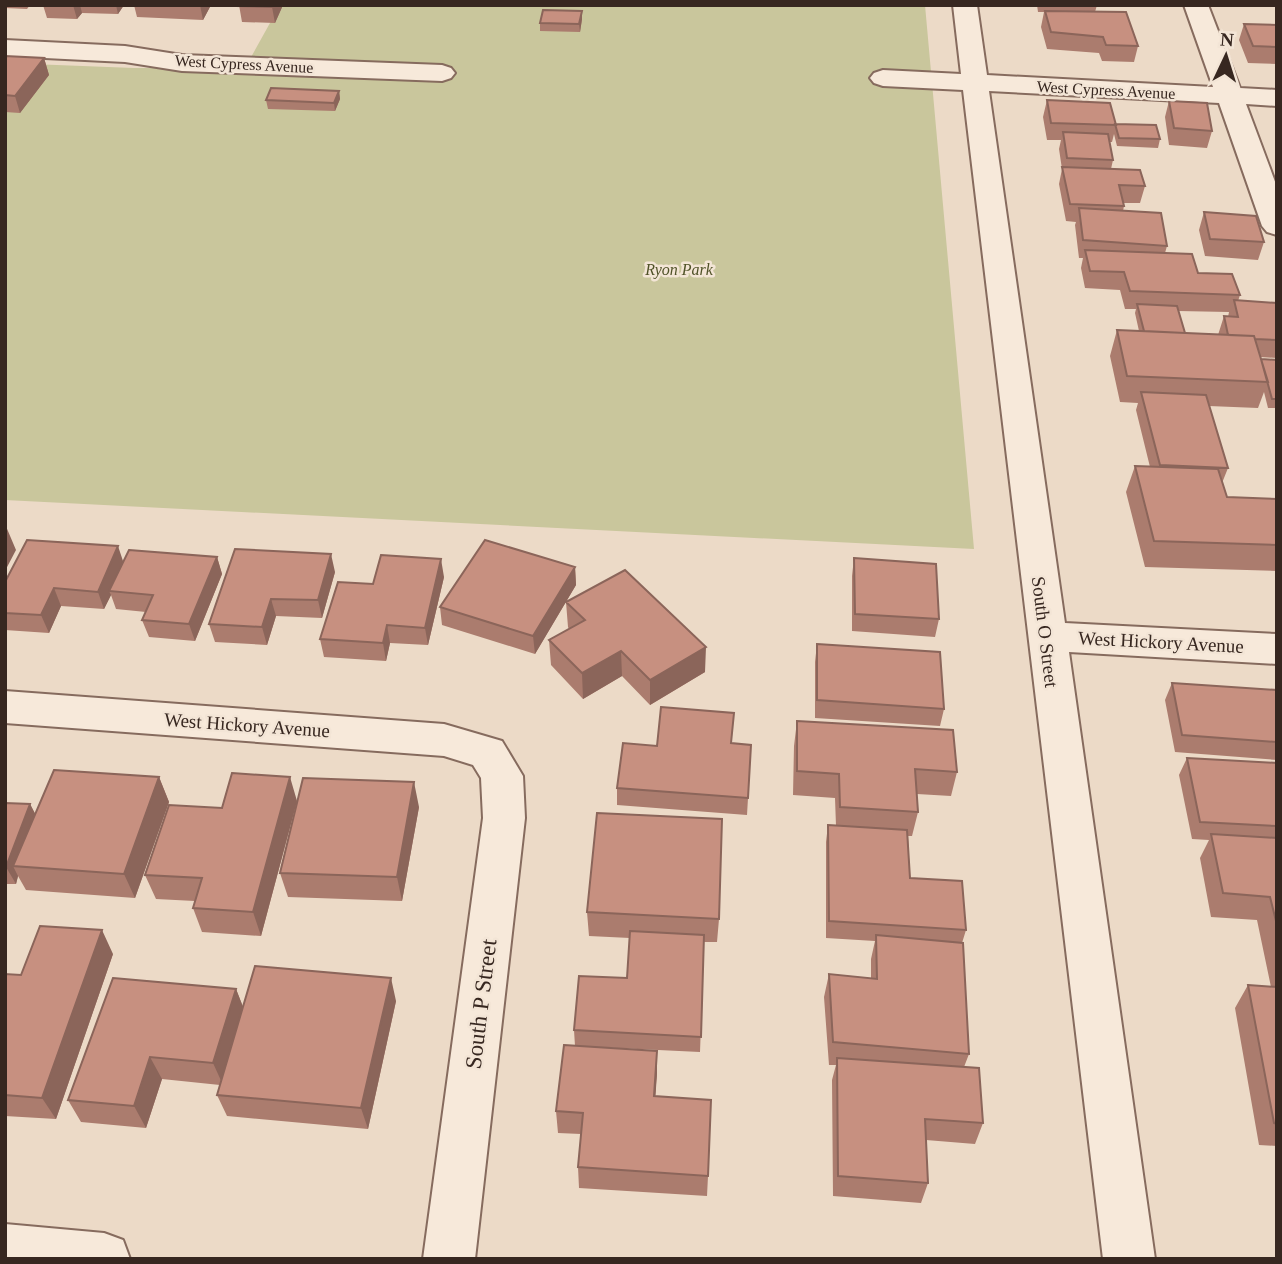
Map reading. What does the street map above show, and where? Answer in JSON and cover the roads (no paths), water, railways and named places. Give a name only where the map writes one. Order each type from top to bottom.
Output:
[{"type":"street","name":"South O Street","points":[[965,5],[1129,1259]]},
{"type":"street","points":[[1196,5],[1277,226]]},
{"type":"street","name":"West Cypress Avenue","points":[[5,48],[125,54],[182,63],[442,73]]},
{"type":"street","name":"West Cypress Avenue","points":[[883,78],[1277,98]]},
{"type":"street","name":"West Hickory Avenue","points":[[1046,636],[1277,649]]},
{"type":"street","name":"West Hickory Avenue","points":[[5,707],[444,740],[487,753]]},
{"type":"street","name":"South P Street","points":[[449,1259],[504,818],[502,776],[487,753]]},
{"type":"street","points":[[5,1250],[104,1259]]},
{"type":"park label","name":"Ryon Park","points":[[679,269]]}]
